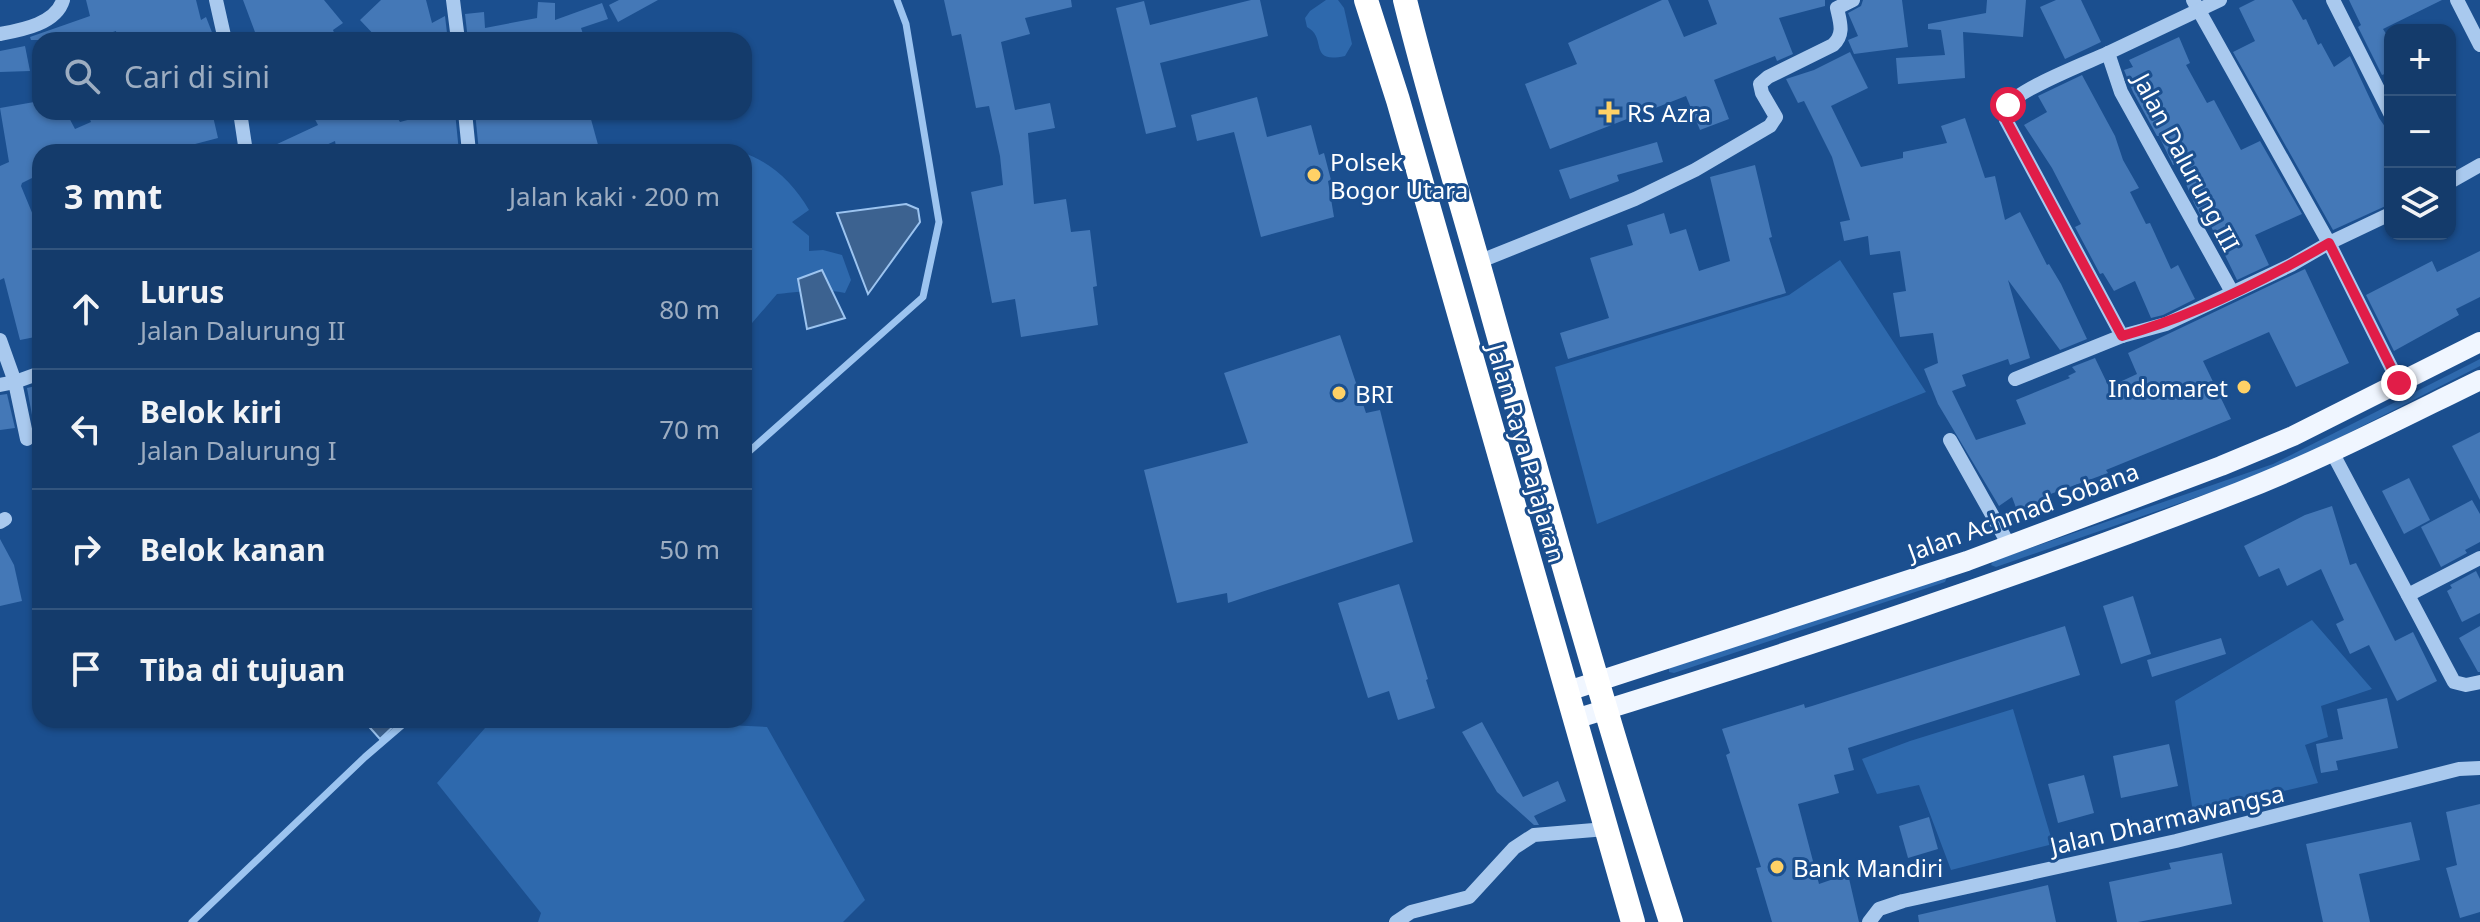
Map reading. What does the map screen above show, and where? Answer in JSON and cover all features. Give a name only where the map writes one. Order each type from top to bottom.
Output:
[{"type":"highway","name":"Jalan Raya Pajajaran","points":[[1366,0],[1398,100],[1633,922]]},
{"type":"highway","name":"Jalan Raya Pajajaran","points":[[1405,0],[1427,90],[1606,710],[1671,922]]},
{"type":"main road","name":"Jalan Achmad Sobana","points":[[1568,691],[1967,561],[2221,466],[2293,436],[2480,342]]},
{"type":"main road","points":[[1575,719],[1978,587],[2239,492],[2332,452],[2480,380]]},
{"type":"main road","points":[[1967,561],[1978,587]]},
{"type":"street","points":[[0,34],[24,29],[52,16],[63,0]]},
{"type":"street","points":[[216,0],[223,32]]},
{"type":"street","points":[[453,0],[457,32]]},
{"type":"street","points":[[1478,262],[1635,199],[1695,170],[1770,126],[1776,117],[1760,84],[1840,39],[1837,8],[1853,0]]},
{"type":"street","name":"Jalan Dalurung III","points":[[2220,0],[2195,5],[2108,53],[2121,92],[2232,292]]},
{"type":"street","points":[[2333,0],[2384,101]]},
{"type":"street","points":[[2457,0],[2479,42]]},
{"type":"street","points":[[2195,5],[2329,243],[2399,383]]},
{"type":"street","points":[[2108,53],[2060,74],[2013,100],[2005,113],[2122,336]]},
{"type":"street","points":[[241,120],[245,144]]},
{"type":"street","points":[[466,120],[468,144]]},
{"type":"street","points":[[2456,179],[2480,165]]},
{"type":"street","points":[[2015,379],[2122,336],[2166,324],[2384,217]]},
{"type":"street","points":[[0,340],[8,384],[27,439]]},
{"type":"street","points":[[8,384],[32,376]]},
{"type":"street","points":[[1950,440],[2009,545]]},
{"type":"street","points":[[2332,452],[2454,682],[2466,685],[2480,682]]},
{"type":"street","points":[[2408,595],[2480,558]]},
{"type":"street","name":"Jalan Dharmawangsa","points":[[1869,922],[1879,909],[1903,901],[2176,841],[2459,769],[2480,768]]},
{"type":"street","points":[[1396,922],[1411,912],[1469,897],[1514,848],[1534,835],[1606,829]]},
{"type":"shaded area","points":[[1326,0],[1338,0],[1344,8],[1352,44],[1345,56],[1333,58],[1322,53],[1316,37],[1307,27],[1305,18]]},
{"type":"shaded area","points":[[752,156],[781,176],[809,210],[792,222],[809,236],[809,251],[823,250],[842,255],[851,280],[845,293],[777,294],[752,323]]},
{"type":"shaded area","points":[[906,204],[918,209],[920,222],[868,294],[837,213]]},
{"type":"shaded area","points":[[1840,260],[1926,392],[1597,524],[1555,367],[1789,295]]},
{"type":"shaded area","points":[[822,270],[845,318],[807,329],[798,279]]},
{"type":"shaded area","points":[[2480,359],[2480,366],[2278,469],[1996,567],[1991,565],[1993,561],[2273,464]]},
{"type":"shaded area","points":[[1947,577],[1945,582],[1674,673],[1669,672],[1669,668]]},
{"type":"shaded area","points":[[2312,620],[2372,689],[2321,706],[2328,737],[2305,745],[2318,783],[2193,812],[2175,701]]},
{"type":"shaded area","points":[[2013,709],[2053,844],[1951,870],[1919,785],[1877,794],[1862,759]]},
{"type":"shaded area","points":[[767,727],[865,900],[843,922],[538,922],[541,913],[437,783],[485,728]]},
{"type":"shaded area","points":[[370,728],[392,728],[380,739]]},
{"type":"building","points":[[86,0],[196,0],[201,20],[206,17],[212,32],[44,32],[90,16]]},
{"type":"building","points":[[243,0],[324,0],[343,23],[334,32],[255,32]]},
{"type":"building","points":[[381,0],[426,0],[432,23],[445,16],[447,32],[371,32],[360,20]]},
{"type":"building","points":[[619,0],[658,0],[618,22],[609,5]]},
{"type":"building","points":[[944,0],[1071,0],[1072,7],[1025,18],[1030,34],[1001,42],[1015,110],[1050,103],[1055,128],[1028,133],[1034,204],[1066,199],[1071,232],[1090,230],[1098,325],[1021,337],[1015,299],[992,303],[971,192],[1003,185],[1000,156],[989,106],[976,108],[961,34],[952,36]]},
{"type":"building","points":[[1260,0],[1268,36],[1160,63],[1176,127],[1146,134],[1116,8],[1144,1],[1150,25]]},
{"type":"building","points":[[1668,0],[1684,37],[1717,24],[1708,0],[1825,0],[1825,6],[1779,18],[1793,54],[1777,61],[1775,56],[1714,80],[1729,119],[1700,130],[1686,96],[1550,149],[1525,84],[1577,64],[1568,43]]},
{"type":"building","points":[[1863,0],[1902,0],[1908,47],[1854,54],[1848,40],[1858,36],[1848,13],[1861,6]]},
{"type":"building","points":[[1987,0],[2026,0],[2023,37],[1963,32],[1965,78],[1898,84],[1896,58],[1945,55],[1941,30],[1928,29],[1928,24],[1986,13]]},
{"type":"building","points":[[2056,0],[2081,0],[2101,42],[2065,59],[2040,7]]},
{"type":"building","points":[[2255,0],[2292,0],[2334,67],[2350,56],[2384,125],[2384,207],[2333,230],[2233,52],[2255,41],[2239,8]]},
{"type":"building","points":[[2349,0],[2442,0],[2393,24],[2384,24],[2382,75],[2358,27],[2361,25]]},
{"type":"building","points":[[538,2],[555,3],[555,20],[602,3],[608,19],[581,28],[582,32],[467,32],[465,14],[484,12],[485,28],[537,18]]},
{"type":"building","points":[[2179,37],[2190,63],[2186,65],[2207,103],[2214,100],[2241,150],[2260,141],[2302,214],[2255,235],[2269,265],[2237,280],[2207,218],[2203,220],[2177,163],[2173,165],[2124,70],[2133,67],[2129,60]]},
{"type":"building","points":[[25,46],[30,71],[0,72],[0,51]]},
{"type":"building","points":[[1850,52],[1868,88],[1831,106],[1861,167],[1903,158],[1903,152],[1947,143],[1941,126],[1965,118],[1985,178],[1995,176],[2005,220],[2020,212],[2047,265],[2061,284],[2087,339],[2060,350],[2008,280],[2030,358],[2010,365],[2008,359],[1962,375],[1966,386],[1952,391],[1976,440],[2026,424],[2016,400],[2070,378],[2068,376],[2076,372],[2072,367],[2095,358],[2109,387],[2137,374],[2128,353],[2305,269],[2349,363],[2296,387],[2269,332],[2203,361],[2231,419],[2106,470],[2108,473],[2045,496],[2047,501],[2018,513],[2012,497],[1999,506],[1938,404],[1924,369],[1938,363],[1933,333],[1900,337],[1893,293],[1906,291],[1900,251],[1870,255],[1868,236],[1844,241],[1840,222],[1850,220],[1832,157],[1804,101],[1798,103],[1786,79],[1814,70]]},
{"type":"building","points":[[2082,75],[2139,188],[2130,192],[2146,224],[2150,223],[2171,269],[2178,265],[2195,299],[2163,315],[2151,318],[2135,281],[2114,291],[2103,273],[2100,274],[2075,227],[2081,224],[2052,168],[2024,125],[2047,112],[2038,96]]},
{"type":"building","points":[[1257,97],[1267,137],[1311,125],[1319,155],[1324,153],[1331,180],[1328,181],[1334,217],[1261,237],[1234,132],[1197,141],[1191,115]]},
{"type":"building","points":[[32,102],[32,120],[70,120],[75,129],[90,120],[214,120],[218,138],[195,144],[32,144],[32,178],[21,186],[32,213],[32,338],[20,340],[4,278],[0,280],[0,166],[9,162],[0,108]]},
{"type":"building","points":[[315,120],[456,120],[458,144],[336,144],[335,141],[328,144],[277,144],[318,125]]},
{"type":"building","points":[[476,120],[591,120],[598,144],[478,144]]},
{"type":"building","points":[[1657,142],[1663,162],[1617,175],[1619,181],[1570,199],[1559,170]]},
{"type":"building","points":[[1755,165],[1772,237],[1769,238],[1786,293],[1568,359],[1560,333],[1609,318],[1590,258],[1633,245],[1627,225],[1664,213],[1670,234],[1686,229],[1699,271],[1730,261],[1710,177]]},
{"type":"building","points":[[2480,251],[2480,297],[2456,309],[2459,315],[2394,351],[2366,295],[2432,261],[2437,272]]},
{"type":"building","points":[[1340,335],[1366,413],[1380,410],[1413,542],[1228,603],[1227,593],[1177,603],[1144,470],[1248,443],[1224,373]]},
{"type":"building","points":[[32,387],[32,415],[27,388]]},
{"type":"building","points":[[7,394],[15,428],[0,430],[0,395]]},
{"type":"building","points":[[2480,432],[2480,500],[2452,446]]},
{"type":"building","points":[[2409,478],[2430,520],[2404,534],[2382,491]]},
{"type":"building","points":[[2472,500],[2480,514],[2480,542],[2441,567],[2421,527]]},
{"type":"building","points":[[2332,506],[2350,565],[2356,563],[2395,641],[2413,632],[2437,681],[2397,701],[2369,645],[2350,654],[2336,624],[2344,620],[2321,569],[2287,586],[2279,568],[2259,577],[2244,546],[2305,515]]},
{"type":"building","points":[[0,539],[14,565],[22,601],[0,606]]},
{"type":"building","points":[[2476,571],[2480,579],[2480,613],[2462,622],[2447,591],[2452,588],[2450,585]]},
{"type":"building","points":[[1399,584],[1435,708],[1398,720],[1389,691],[1368,698],[1338,603]]},
{"type":"building","points":[[2133,596],[2151,654],[2121,664],[2103,606]]},
{"type":"building","points":[[2065,626],[2080,675],[1848,748],[1854,770],[1834,775],[1839,793],[1798,804],[1819,884],[1848,874],[1859,922],[1772,922],[1756,868],[1761,867],[1726,755],[1730,753],[1722,729],[1804,704],[1805,708],[1812,706]]},
{"type":"building","points":[[2480,626],[2480,672],[2478,672],[2459,638]]},
{"type":"building","points":[[2221,638],[2226,654],[2152,677],[2147,660]]},
{"type":"building","points":[[2387,698],[2398,748],[2336,761],[2338,770],[2321,773],[2316,744],[2343,739],[2337,709]]},
{"type":"building","points":[[1482,722],[1523,797],[1558,781],[1566,801],[1534,816],[1539,825],[1534,825],[1497,792],[1462,732]]},
{"type":"building","points":[[2169,744],[2178,786],[2121,798],[2113,756]]},
{"type":"building","points":[[2084,775],[2094,813],[2058,823],[2048,784]]},
{"type":"building","points":[[2480,804],[2480,912],[2460,918],[2446,868],[2457,865],[2446,812]]},
{"type":"building","points":[[1929,817],[1938,849],[1908,858],[1899,826]]},
{"type":"building","points":[[2411,822],[2420,860],[2359,874],[2370,922],[2323,922],[2306,844]]},
{"type":"building","points":[[2222,853],[2232,904],[2138,922],[2117,922],[2109,882],[2171,869],[2169,863]]},
{"type":"building","points":[[2048,885],[2056,922],[1919,922],[1918,915]]},
{"type":"waterway","points":[[752,449],[923,297],[939,222],[906,24],[897,0]]},
{"type":"waterway","points":[[192,922],[399,728]]},
{"type":"place","name":"RS Azra","points":[[1609,112]]},
{"type":"place","name":"Polsek Bogor Utara","points":[[1314,175]]},
{"type":"place","name":"Indomaret","points":[[2244,387]]},
{"type":"place","name":"BRI","points":[[1339,393]]},
{"type":"place","name":"Bank Mandiri","points":[[1777,867]]},
{"type":"route","points":[[2008,105],[2006,120],[2122,336],[2166,324],[2291,265],[2329,243],[2399,383]]}]
